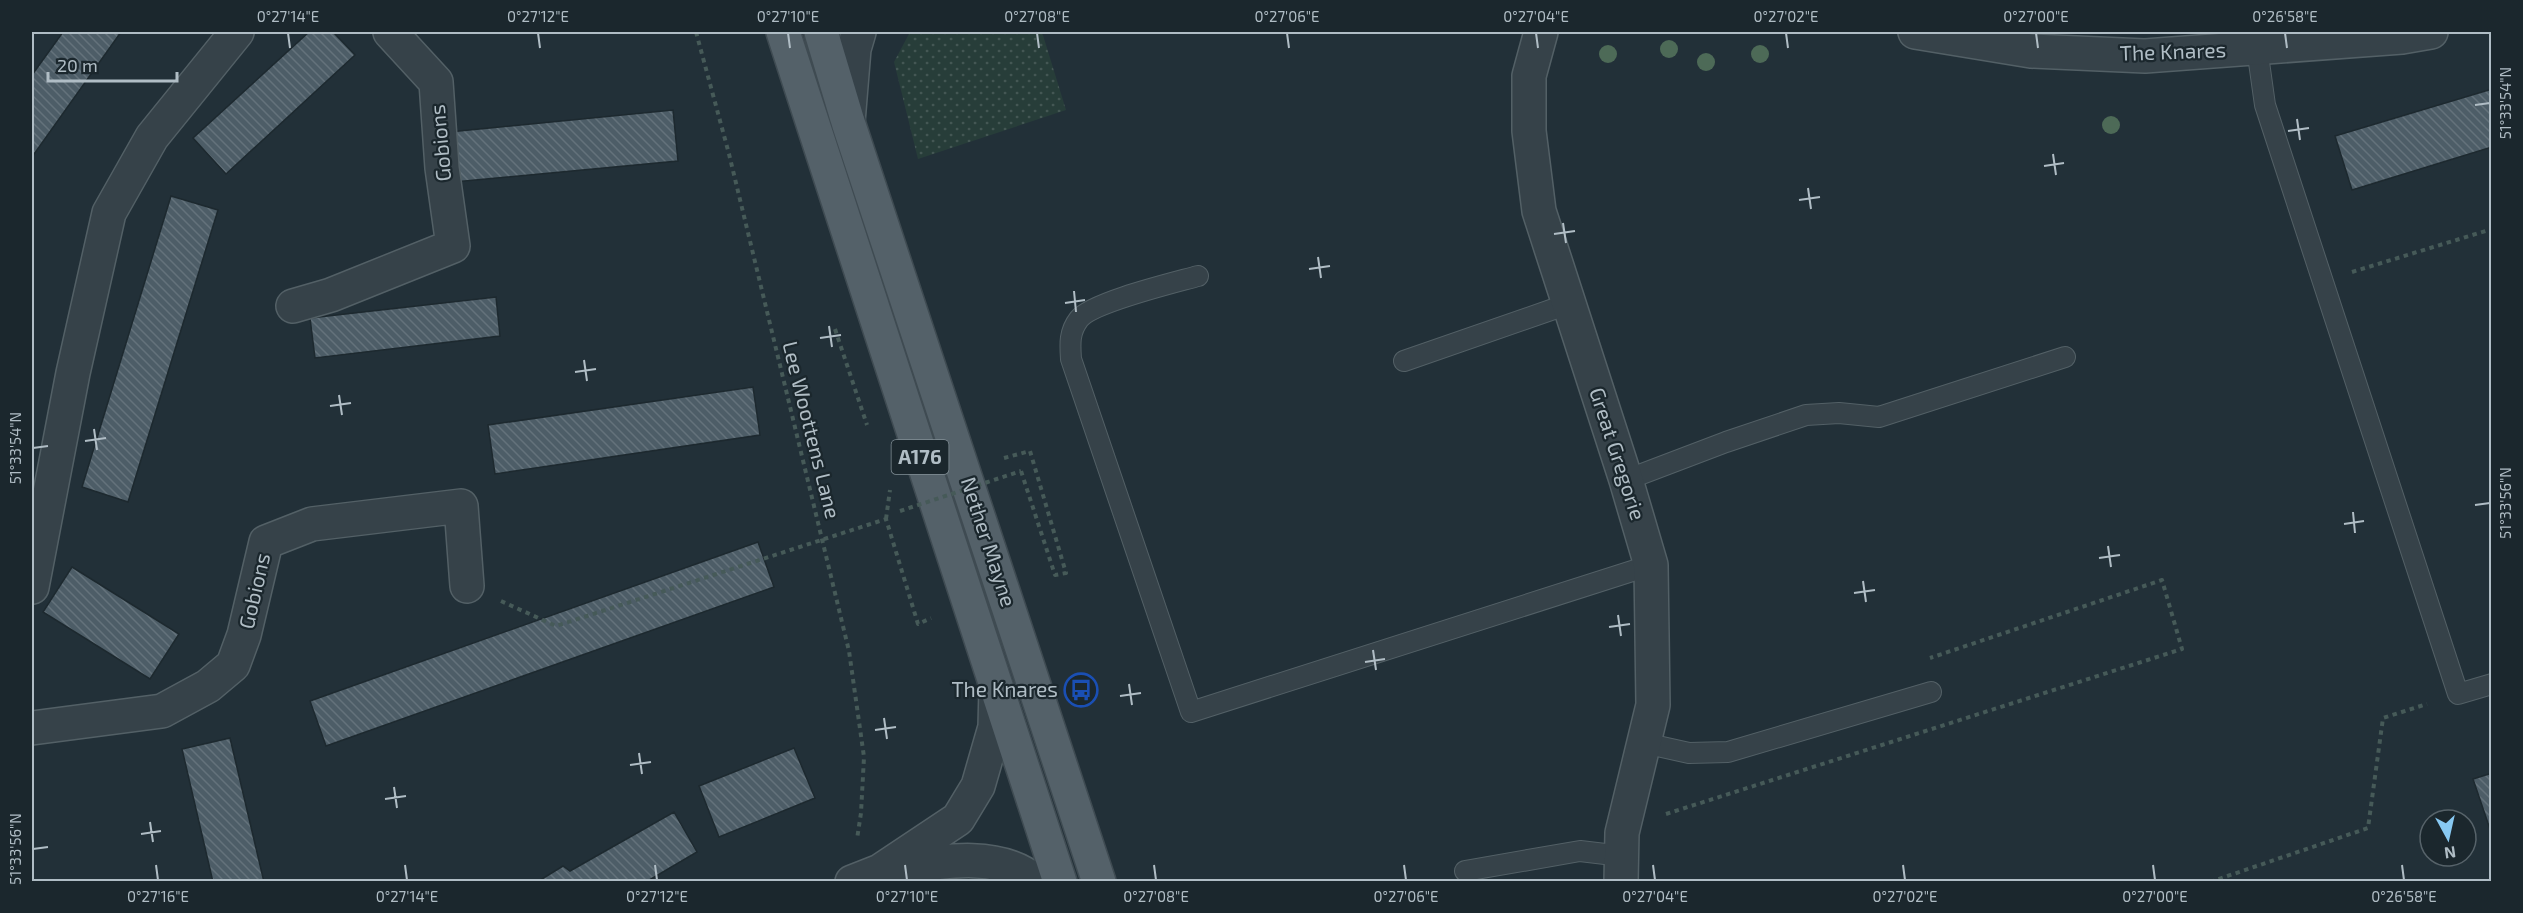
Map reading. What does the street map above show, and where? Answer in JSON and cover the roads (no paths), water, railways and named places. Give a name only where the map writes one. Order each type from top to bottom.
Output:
[{"type":"main road","name":"Nether Mayne","points":[[783,32],[1060,882]]},
{"type":"main road","name":"Nether Mayne","points":[[821,32],[848,122],[1099,882]]},
{"type":"street","points":[[32,587],[73,373],[109,213],[152,137],[237,32]]},
{"type":"street","name":"Gobions","points":[[293,306],[331,294],[453,246],[442,168],[436,82],[390,32]]},
{"type":"street","points":[[848,122],[855,49],[859,32]]},
{"type":"street","name":"Great Gregorie","points":[[1540,32],[1529,76],[1529,130],[1539,211],[1626,480],[1651,565],[1653,705],[1622,833],[1621,869]]},
{"type":"street","name":"The Knares","points":[[1915,32],[2031,51],[2145,56],[2402,38],[2431,32]]},
{"type":"street","name":"Gobions","points":[[32,728],[162,711],[208,686],[233,665],[244,635],[266,542],[312,524],[461,506],[467,586]]},
{"type":"street","points":[[866,876],[958,819],[978,786],[995,727],[996,681]]},
{"type":"street","points":[[866,876],[955,861],[993,863],[1025,872],[1036,882]]},
{"type":"lane","points":[[2257,48],[2265,105],[2458,694],[2492,684]]},
{"type":"lane","points":[[1198,276],[1116,300],[1080,318],[1070,336],[1071,359],[1191,712],[1651,565]]},
{"type":"lane","points":[[1404,362],[1568,304]]},
{"type":"lane","points":[[1626,480],[1806,414],[1839,413],[1879,417],[2065,357]]},
{"type":"lane","points":[[1644,743],[1689,753],[1728,752],[1930,692]]},
{"type":"lane","points":[[1465,871],[1580,851],[1621,869]]},
{"type":"place","name":"The Knares","points":[[1081,690]]}]
